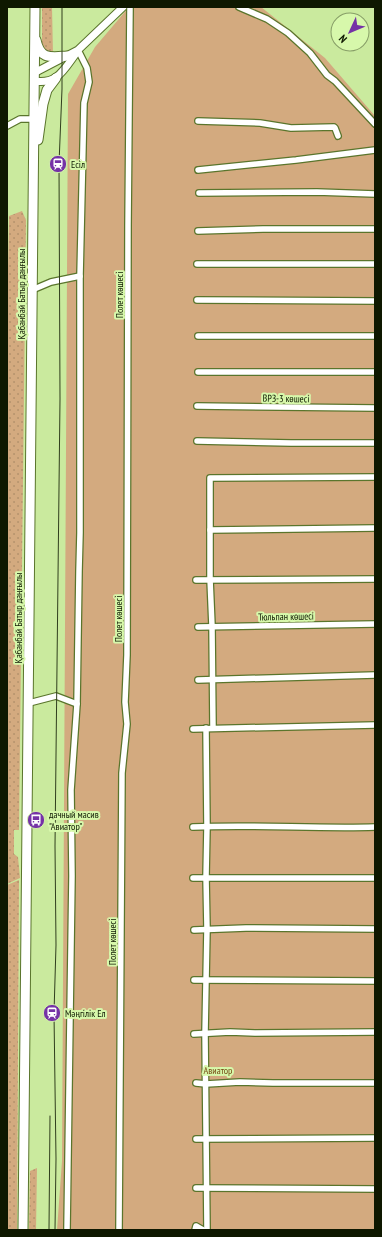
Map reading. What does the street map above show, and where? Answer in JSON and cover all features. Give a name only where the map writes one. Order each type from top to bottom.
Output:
[{"type":"main road","name":"Қабанбай Батыр даңғылы","points":[[23,1230],[29,703],[34,7]]},
{"type":"main road","points":[[34,28],[38,46],[43,54],[50,57],[67,56]]},
{"type":"main road","points":[[32,184],[46,90],[56,78]]},
{"type":"street","points":[[78,50],[34,77],[42,82],[49,82],[56,78],[78,50],[122,7]]},
{"type":"street","name":"Полет көшесі","points":[[119,1230],[122,773],[127,724],[130,7]]},
{"type":"street","points":[[239,7],[267,19],[288,33],[310,53],[327,75],[335,81],[375,124]]},
{"type":"street","points":[[67,1230],[72,876],[71,790],[77,704],[78,571],[80,533],[80,276],[84,103],[89,82],[87,68],[78,50]]},
{"type":"street","points":[[7,126],[20,119],[33,118]]},
{"type":"street","points":[[198,120],[260,123],[291,128],[334,127],[338,136]]},
{"type":"street","points":[[198,170],[375,150]]},
{"type":"street","points":[[199,193],[317,192],[375,194]]},
{"type":"street","points":[[198,231],[263,229],[375,229]]},
{"type":"street","points":[[197,264],[375,264]]},
{"type":"street","points":[[32,290],[51,282],[80,276]]},
{"type":"street","points":[[197,300],[375,301]]},
{"type":"street","points":[[198,336],[375,336]]},
{"type":"street","points":[[198,372],[375,372]]},
{"type":"street","name":"ВРЗ-3 көшесі","points":[[197,406],[375,408]]},
{"type":"street","points":[[197,441],[375,443]]},
{"type":"street","points":[[213,728],[210,579],[210,478],[375,477]]},
{"type":"street","points":[[210,530],[375,528]]},
{"type":"street","points":[[196,580],[375,579]]},
{"type":"street","name":"Тюльпан көшесі","points":[[198,627],[375,624]]},
{"type":"street","points":[[198,680],[375,675]]},
{"type":"street","points":[[29,703],[56,696],[77,704]]},
{"type":"street","points":[[193,729],[375,726]]},
{"type":"street","points":[[206,728],[207,929],[205,1033],[207,1230]]},
{"type":"street","points":[[193,827],[375,827]]},
{"type":"street","points":[[194,878],[375,878]]},
{"type":"street","points":[[194,930],[246,928],[375,929]]},
{"type":"street","points":[[194,980],[375,981]]},
{"type":"street","points":[[194,1034],[375,1032]]},
{"type":"street","points":[[196,1083],[375,1083]]},
{"type":"street","points":[[196,1139],[375,1138]]},
{"type":"street","points":[[196,1188],[375,1189]]},
{"type":"street","points":[[195,1230],[196,1226],[203,1230]]},
{"type":"green space","points":[[42,7],[52,7],[53,55],[47,53],[42,44]]},
{"type":"green space","name":"Авиатор","points":[[129,7],[261,7],[325,58],[375,116],[375,1230],[57,1230],[62,1161],[68,94],[95,47]]},
{"type":"green space","points":[[22,211],[26,220],[19,830],[14,830],[14,854],[18,857],[20,878],[7,884],[7,321],[9,216]]},
{"type":"green space","points":[[19,880],[17,1230],[7,1230],[7,885]]},
{"type":"green space","points":[[37,1168],[36,1230],[29,1230],[30,1171]]},
{"type":"tram line","points":[[55,1230],[56,1159],[54,1013],[56,945],[55,846],[60,399],[59,164],[62,89],[62,7]]},
{"type":"tram line","points":[[49,1230],[50,1116]]},
{"type":"place","name":"Есіл","points":[[58,164]]},
{"type":"place","name":"дачный масив \"Авиатор\"","points":[[36,820]]},
{"type":"place","name":"Мәңгілік Ел","points":[[52,1013]]}]
